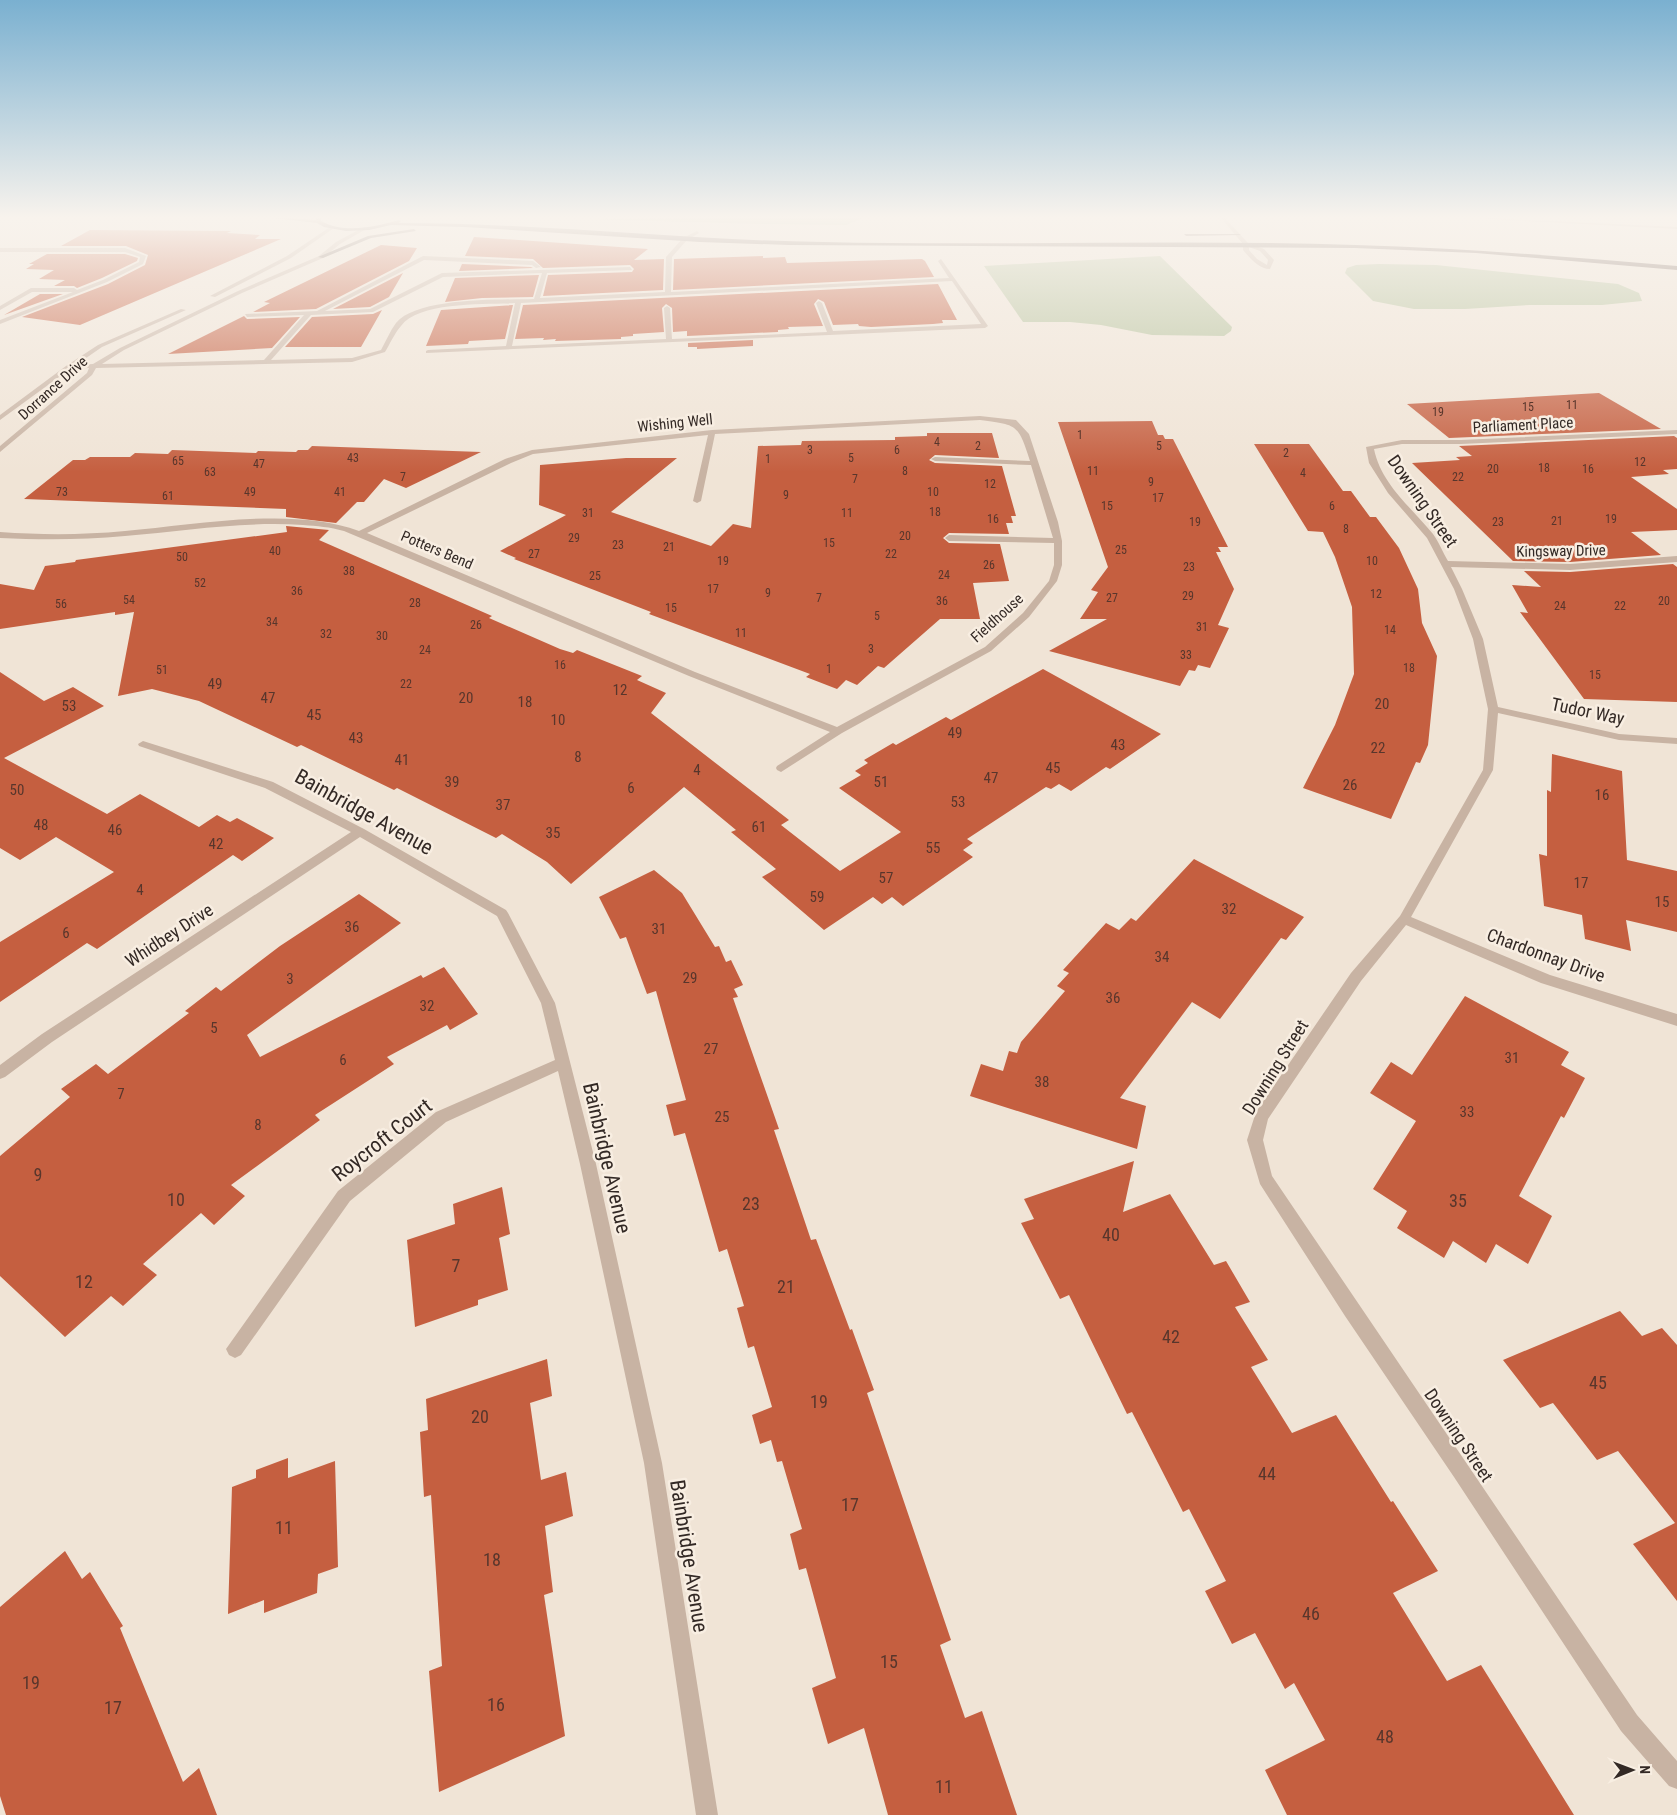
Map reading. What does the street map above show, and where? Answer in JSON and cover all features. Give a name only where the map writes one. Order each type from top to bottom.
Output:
[{"type":"street","points":[[1,321],[48,303]]},
{"type":"street","name":"Dorrance Drive","points":[[0,450],[90,374],[93,367],[122,349],[218,303]]},
{"type":"street","points":[[316,313],[336,303]]},
{"type":"street","points":[[247,315],[371,311],[387,303]]},
{"type":"street","points":[[68,368],[352,360],[383,351],[399,323],[420,310],[443,305],[501,303]]},
{"type":"street","points":[[509,348],[518,303]]},
{"type":"street","points":[[818,303],[831,334]]},
{"type":"street","points":[[428,352],[985,326],[969,303]]},
{"type":"street","name":"Dorrance Drive","points":[[0,418],[100,346],[189,308]]},
{"type":"street","points":[[667,308],[669,341]]},
{"type":"street","points":[[266,362],[308,313]]},
{"type":"street","name":"Wishing Well","points":[[359,534],[508,460],[532,452],[712,432],[980,418],[1013,422]]},
{"type":"street","name":"Fieldhouse","points":[[781,768],[838,732],[988,649],[1006,634],[1044,595],[1053,581],[1058,565],[1058,542],[1054,522],[1025,434],[1013,422]]},
{"type":"street","points":[[697,501],[712,432]]},
{"type":"street","name":"Parliament Place","points":[[1370,447],[1402,442],[1461,442],[1677,432]]},
{"type":"street","name":"Downing Street","points":[[1370,447],[1372,463],[1392,493],[1431,537],[1458,589],[1478,639],[1493,709],[1488,770],[1404,919],[1356,977],[1260,1117],[1255,1140],[1265,1179],[1351,1310],[1461,1470],[1629,1723],[1677,1778]]},
{"type":"street","points":[[935,459],[1035,463]]},
{"type":"street","name":"Potters Bend","points":[[0,535],[31,539],[101,537],[265,521],[332,525],[359,534],[501,592],[692,674],[838,732]]},
{"type":"street","points":[[949,538],[1058,542]]},
{"type":"street","name":"Kingsway Drive","points":[[1445,564],[1570,566],[1677,559]]},
{"type":"street","name":"Tudor Way","points":[[1493,709],[1619,737],[1677,741]]},
{"type":"street","name":"Bainbridge Avenue","points":[[143,744],[270,785],[360,832],[502,914],[548,1003],[588,1164],[653,1463],[707,1815]]},
{"type":"street","name":"Whidbey Drive","points":[[0,1073],[47,1038],[360,832]]},
{"type":"street","name":"Chardonnay Drive","points":[[1404,919],[1546,979],[1677,1020]]},
{"type":"street","name":"Roycroft Court","points":[[235,1349],[344,1196],[441,1117],[562,1062]]},
{"type":"green space","points":[[1010,303],[1207,303],[1232,327],[1231,331],[1224,336],[1152,335],[1101,325],[1070,322],[1023,322]]},
{"type":"green space","points":[[1382,303],[1625,303],[1602,305],[1530,305],[1465,309],[1414,309]]},
{"type":"building","points":[[25,303],[39,303],[4,315]]},
{"type":"building","points":[[59,303],[132,303],[80,325],[22,317]]},
{"type":"building","points":[[268,303],[328,303],[316,309],[253,312],[270,303]]},
{"type":"building","points":[[345,303],[378,303],[370,307],[333,309]]},
{"type":"building","points":[[568,303],[815,303],[823,326],[788,327],[789,329],[778,330],[778,332],[687,336],[687,331],[673,332],[672,308],[666,304],[662,308],[664,332],[633,334],[633,336],[621,337],[621,339],[555,341],[556,339],[543,340],[544,338],[515,339],[523,305]]},
{"type":"building","points":[[824,303],[948,303],[957,320],[942,320],[943,323],[933,324],[871,327],[859,326],[858,324],[833,325]]},
{"type":"building","points":[[513,305],[505,339],[469,341],[468,344],[426,346],[441,310]]},
{"type":"building","points":[[382,310],[361,347],[285,347],[312,317],[373,314]]},
{"type":"building","points":[[244,316],[247,319],[300,317],[272,348],[168,354]]},
{"type":"building","points":[[753,340],[753,346],[697,349],[697,347],[688,347],[688,343]]},
{"type":"building","points":[[1599,393],[1661,429],[1449,438],[1407,404]]},
{"type":"building","points":[[1152,421],[1158,435],[1163,435],[1165,439],[1173,439],[1228,547],[1218,547],[1221,552],[1216,552],[1234,589],[1218,625],[1229,628],[1210,668],[1198,665],[1195,671],[1189,670],[1180,686],[1049,651],[1107,619],[1080,619],[1098,592],[1091,590],[1108,567],[1058,422]]},
{"type":"building","points":[[927,433],[992,433],[999,458],[935,455],[929,460],[935,463],[1002,466],[1016,516],[1011,516],[1013,523],[1006,523],[1009,534],[949,533],[943,538],[949,543],[1000,544],[1009,581],[973,583],[980,619],[940,619],[884,668],[878,666],[857,685],[846,680],[837,689],[806,677],[810,674],[649,614],[651,612],[514,559],[516,558],[500,551],[566,515],[539,505],[540,465],[626,458],[677,458],[611,512],[711,546],[733,524],[751,528],[758,446],[801,445],[802,441],[895,440],[895,437],[927,436]]},
{"type":"building","points":[[1674,436],[1677,438],[1677,469],[1663,470],[1669,474],[1631,477],[1677,509],[1677,530],[1631,532],[1661,555],[1570,562],[1513,561],[1412,463],[1460,460],[1456,457],[1472,456],[1459,446]]},
{"type":"building","points":[[1254,444],[1309,444],[1343,491],[1351,491],[1370,517],[1376,517],[1399,548],[1418,589],[1422,623],[1437,656],[1428,745],[1420,763],[1416,762],[1391,819],[1303,788],[1335,725],[1354,674],[1352,607],[1335,557],[1323,532],[1308,531]]},
{"type":"building","points":[[312,446],[481,452],[406,488],[384,479],[364,502],[357,502],[336,523],[286,517],[286,509],[24,499],[73,460],[85,460],[90,457],[130,457],[135,453],[168,454],[172,450],[256,453],[258,451],[296,452],[298,450],[308,450]]},
{"type":"building","points":[[286,526],[329,530],[319,540],[492,616],[489,618],[560,649],[573,653],[577,650],[642,676],[637,680],[666,693],[651,713],[789,820],[781,825],[840,871],[901,832],[839,788],[861,775],[855,771],[868,763],[864,760],[893,743],[896,745],[946,717],[951,720],[1043,669],[1161,734],[1110,769],[1106,767],[1071,791],[1059,784],[1051,789],[1046,787],[967,839],[973,843],[963,850],[973,857],[903,906],[892,897],[882,904],[873,897],[824,930],[762,877],[776,869],[731,832],[736,830],[684,787],[571,884],[547,862],[502,834],[496,838],[397,788],[394,790],[301,745],[297,747],[199,701],[152,689],[118,696],[134,612],[115,615],[115,612],[0,629],[0,584],[34,590],[45,566],[75,562],[76,560],[287,532]]},
{"type":"building","points":[[1673,564],[1677,567],[1677,702],[1584,699],[1520,612],[1528,613],[1512,585],[1541,587],[1524,571],[1570,572]]},
{"type":"building","points":[[0,672],[44,701],[73,687],[104,706],[4,758],[107,814],[140,794],[199,827],[217,815],[230,822],[237,818],[274,838],[242,861],[233,855],[97,949],[87,943],[0,1002],[0,942],[114,872],[56,837],[20,860],[0,848]]},
{"type":"building","points":[[1552,754],[1622,771],[1627,860],[1677,871],[1677,932],[1626,920],[1631,951],[1585,939],[1582,915],[1544,906],[1539,854],[1547,856],[1547,790],[1551,792]]},
{"type":"building","points":[[1194,859],[1304,917],[1286,940],[1281,938],[1220,1019],[1192,1002],[1120,1098],[1146,1106],[1137,1149],[970,1096],[981,1064],[1003,1071],[1009,1051],[1017,1053],[1021,1042],[1065,991],[1057,986],[1069,973],[1063,970],[1106,923],[1119,930],[1131,918],[1136,921]]},
{"type":"building","points":[[654,870],[682,893],[715,947],[719,946],[726,962],[731,960],[743,985],[734,989],[738,997],[733,998],[779,1129],[774,1130],[811,1240],[816,1239],[874,1390],[867,1393],[951,1640],[940,1645],[965,1718],[982,1711],[1017,1815],[888,1815],[864,1728],[828,1744],[812,1688],[836,1678],[806,1568],[799,1570],[790,1534],[802,1529],[782,1461],[777,1462],[771,1440],[760,1444],[752,1415],[772,1407],[754,1346],[748,1348],[737,1308],[744,1306],[727,1249],[719,1252],[685,1133],[674,1136],[666,1105],[686,1100],[656,991],[647,994],[626,937],[620,939],[599,897]]},
{"type":"building","points":[[359,894],[401,923],[247,1035],[260,1057],[421,975],[423,978],[444,967],[478,1014],[450,1030],[447,1025],[387,1057],[394,1064],[315,1115],[320,1120],[231,1185],[245,1196],[214,1225],[201,1213],[143,1264],[157,1275],[123,1306],[111,1296],[65,1337],[0,1276],[0,1156],[70,1097],[61,1089],[96,1064],[108,1074],[189,1013],[185,1011],[216,987],[221,991],[280,946]]},
{"type":"building","points":[[1465,996],[1569,1052],[1561,1065],[1585,1078],[1564,1118],[1561,1116],[1519,1196],[1552,1216],[1528,1264],[1496,1244],[1486,1263],[1453,1241],[1444,1258],[1397,1228],[1407,1211],[1373,1189],[1416,1121],[1370,1093],[1391,1062],[1412,1075]]},
{"type":"building","points":[[1134,1161],[1123,1212],[1170,1194],[1214,1265],[1226,1261],[1250,1302],[1235,1307],[1268,1360],[1251,1367],[1292,1433],[1336,1415],[1391,1502],[1393,1501],[1438,1571],[1393,1593],[1447,1681],[1481,1665],[1574,1815],[1287,1815],[1265,1770],[1325,1740],[1294,1683],[1285,1689],[1255,1633],[1232,1644],[1205,1591],[1226,1581],[1189,1509],[1183,1512],[1132,1412],[1127,1414],[1069,1295],[1060,1299],[1021,1223],[1034,1219],[1024,1199]]},
{"type":"building","points":[[502,1187],[510,1234],[499,1238],[508,1290],[478,1300],[478,1305],[415,1327],[407,1240],[455,1224],[453,1204]]},
{"type":"building","points":[[1620,1311],[1642,1336],[1662,1328],[1677,1345],[1677,1601],[1633,1544],[1675,1523],[1618,1451],[1597,1460],[1553,1403],[1540,1408],[1503,1360]]},
{"type":"building","points":[[547,1359],[552,1396],[530,1403],[541,1480],[566,1472],[573,1516],[545,1526],[553,1592],[544,1595],[565,1736],[439,1792],[429,1671],[442,1666],[431,1495],[424,1497],[420,1432],[428,1430],[426,1399]]},
{"type":"building","points":[[288,1458],[288,1478],[335,1461],[338,1567],[318,1574],[317,1593],[264,1613],[264,1600],[228,1614],[232,1487],[256,1478],[256,1470]]},
{"type":"building","points":[[65,1551],[82,1579],[90,1572],[123,1626],[120,1628],[183,1782],[199,1768],[217,1815],[6,1815],[0,1796],[0,1607]]}]
